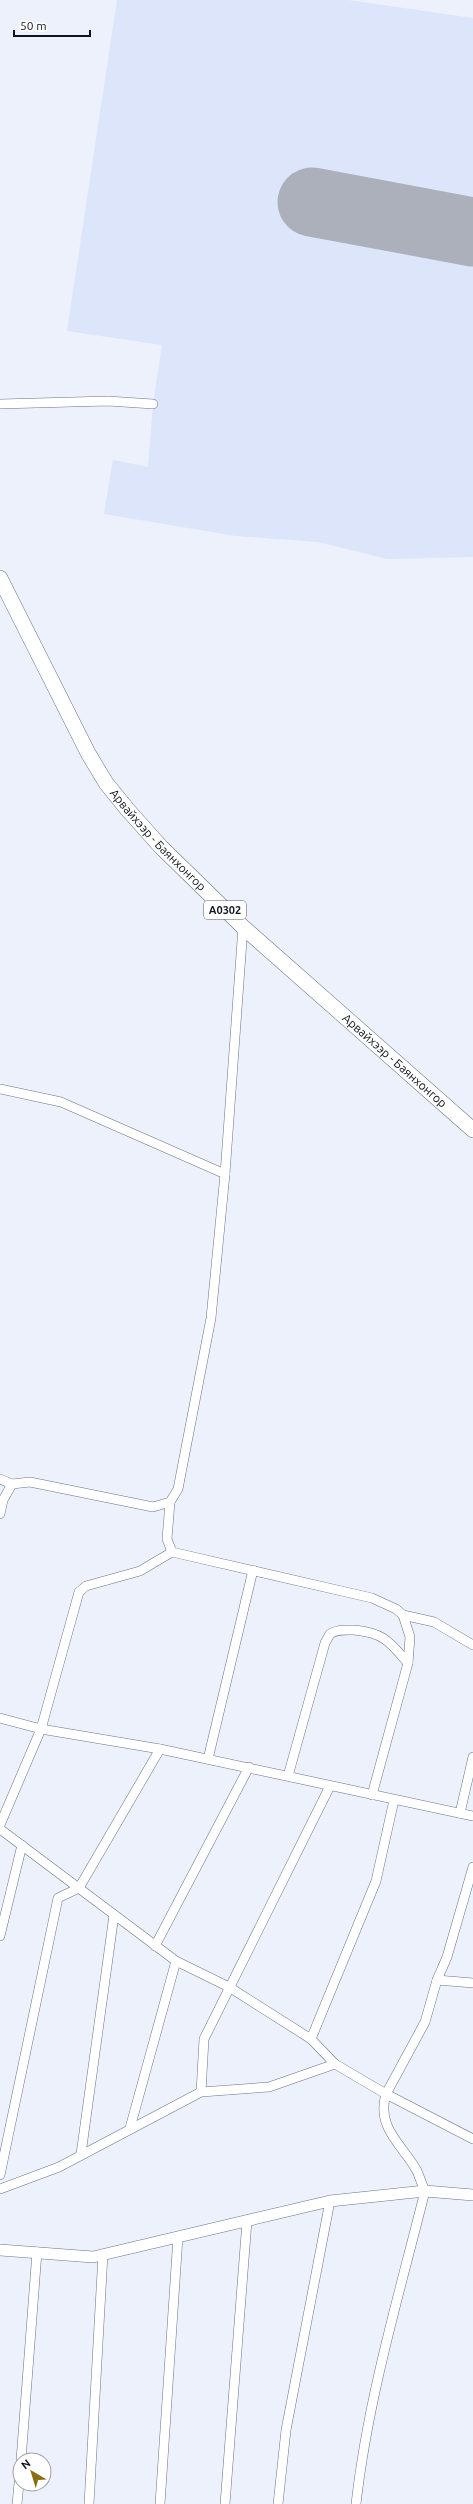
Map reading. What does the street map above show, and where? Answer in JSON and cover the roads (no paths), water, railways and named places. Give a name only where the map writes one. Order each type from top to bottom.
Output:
[{"type":"highway","name":"Арвайхээр - Баянхонгор","points":[[0,578],[32,644],[106,784],[161,847],[243,927],[473,1130]]},
{"type":"street","points":[[0,404],[108,401],[153,404]]},
{"type":"street","points":[[172,1552],[167,1539],[170,1502],[178,1489],[211,1318],[225,1174],[243,927]]},
{"type":"street","points":[[0,1089],[61,1102],[225,1174]]},
{"type":"street","points":[[0,1479],[12,1484],[30,1482],[153,1507],[170,1502]]},
{"type":"street","points":[[0,1514],[3,1500],[12,1484]]},
{"type":"street","points":[[0,1825],[41,1729],[80,1592],[86,1586],[140,1571],[172,1552],[372,1598],[396,1608],[403,1615],[410,1637],[408,1663],[372,1795]]},
{"type":"street","points":[[208,1759],[253,1570]]},
{"type":"street","points":[[403,1615],[434,1622],[473,1645]]},
{"type":"street","points":[[288,1776],[325,1643],[330,1634],[344,1629],[372,1632],[390,1643],[408,1663]]},
{"type":"street","points":[[0,1718],[41,1729],[160,1749],[249,1767],[330,1786],[473,1816]]},
{"type":"street","points":[[0,2175],[58,1898],[78,1888],[160,1749]]},
{"type":"street","points":[[460,1813],[473,1757]]},
{"type":"street","points":[[155,1946],[249,1767]]},
{"type":"street","points":[[201,2092],[204,2039],[330,1786]]},
{"type":"street","points":[[311,2039],[376,1880],[394,1800]]},
{"type":"street","points":[[0,1829],[176,1961],[229,1987],[311,2039],[335,2064],[386,2094],[473,2139]]},
{"type":"street","points":[[0,1936],[22,1845]]},
{"type":"street","points":[[356,2504],[360,2464],[372,2401],[425,2191],[416,2171],[397,2144],[385,2120],[383,2105],[386,2094],[425,2022],[437,1980],[447,1957],[473,1867]]},
{"type":"street","points":[[81,2154],[114,1915]]},
{"type":"street","points":[[130,2128],[176,1961]]},
{"type":"street","points":[[437,1980],[473,1983]]},
{"type":"street","points":[[0,2189],[59,2166],[201,2092],[269,2087],[335,2064]]},
{"type":"street","points":[[0,2250],[93,2257],[330,2201],[425,2191],[473,2195]]},
{"type":"street","points":[[278,2504],[286,2430],[330,2201]]},
{"type":"street","points":[[225,2504],[246,2221]]},
{"type":"street","points":[[160,2504],[178,2237]]},
{"type":"street","points":[[22,2452],[37,2252]]},
{"type":"street","points":[[89,2504],[103,2254]]},
{"type":"street","points":[[17,2504],[18,2492]]}]
